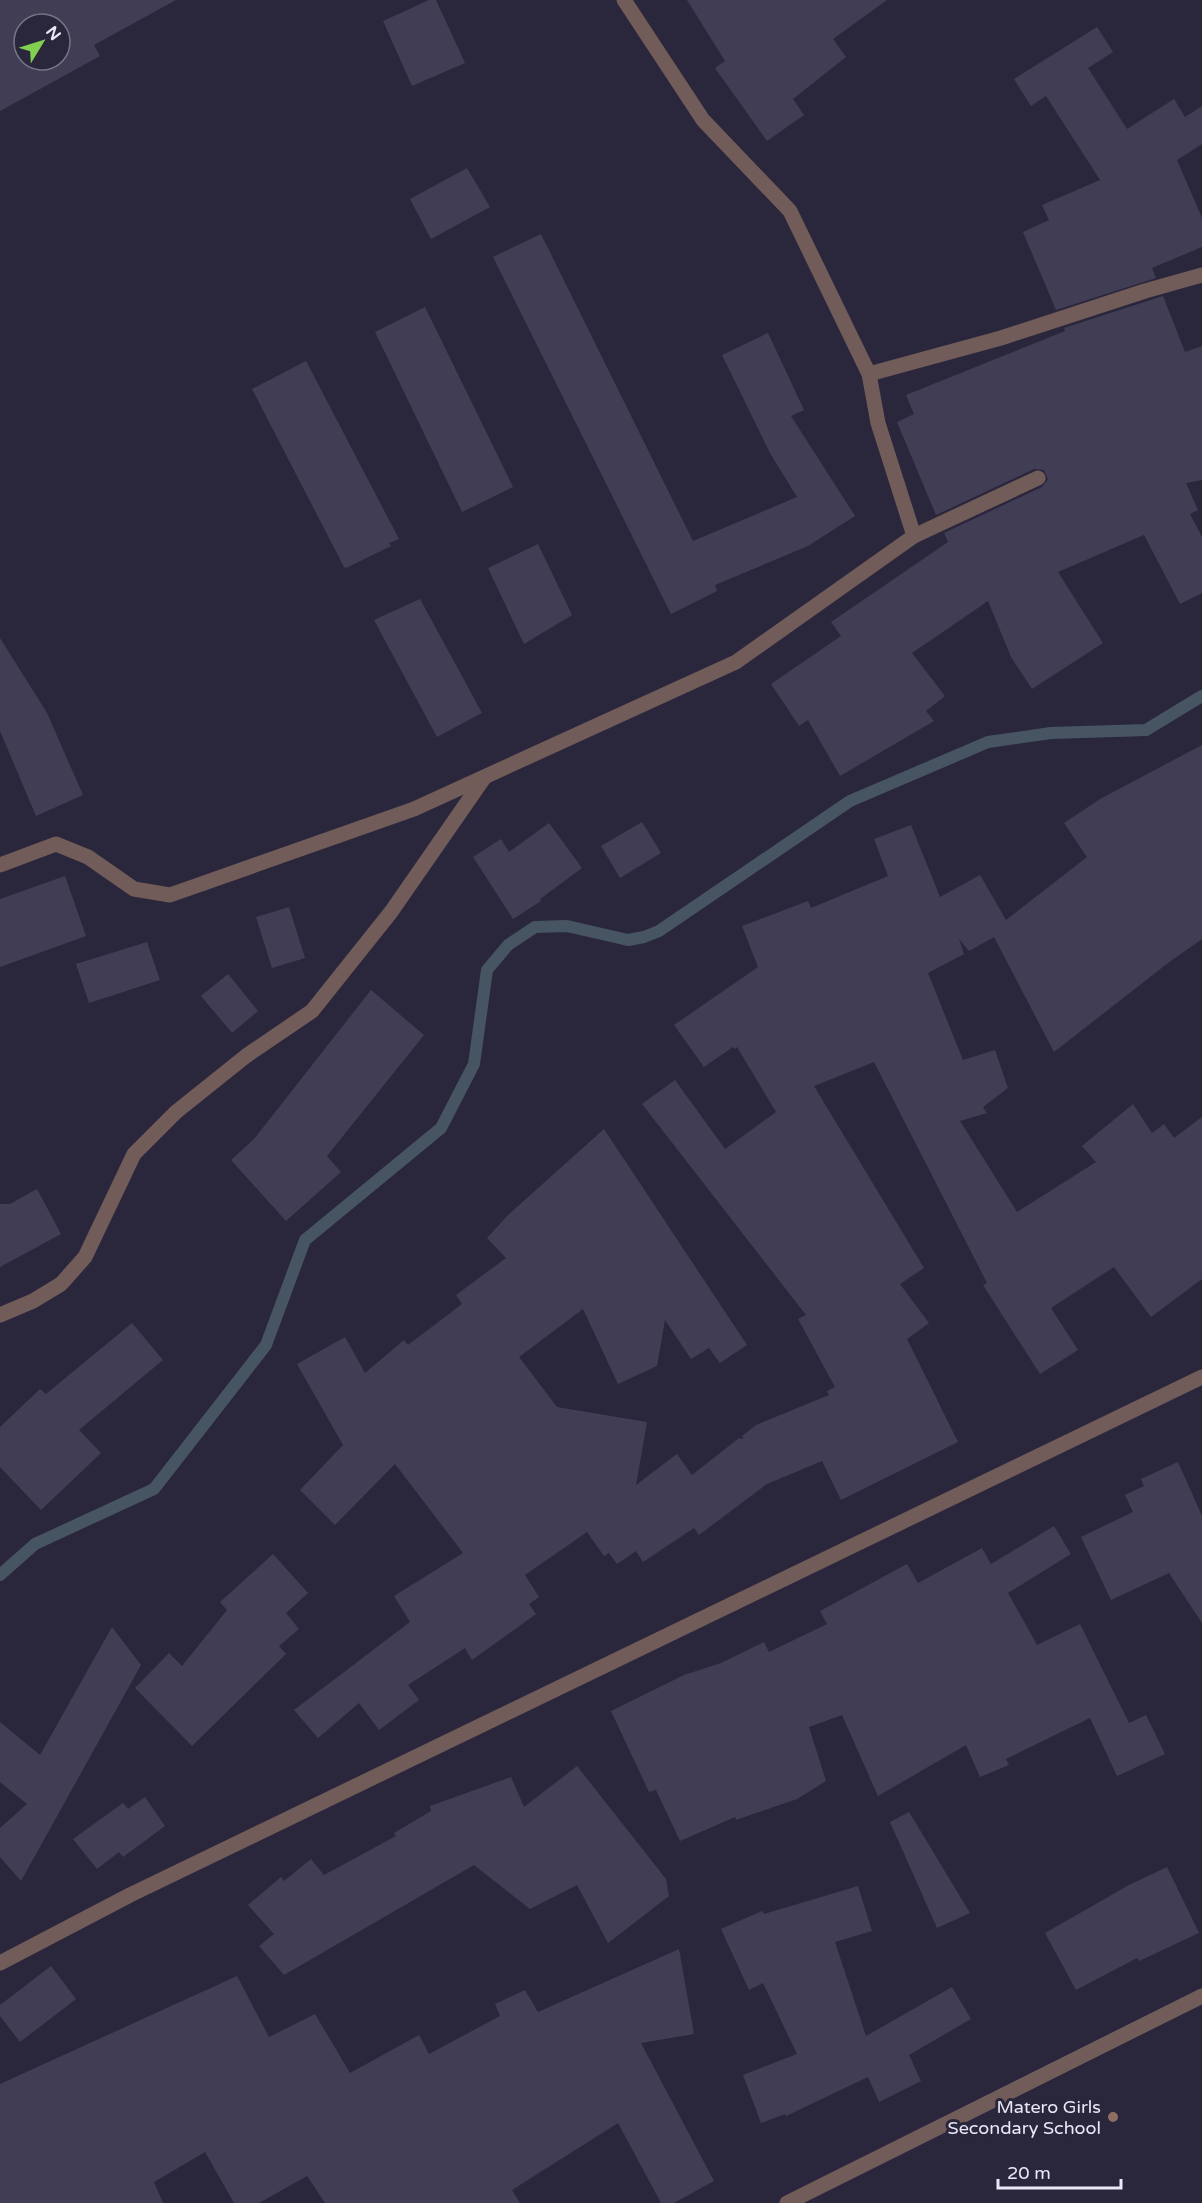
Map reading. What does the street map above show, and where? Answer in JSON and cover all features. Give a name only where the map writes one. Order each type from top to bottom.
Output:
[{"type":"street","points":[[624,0],[703,120],[790,211],[869,374],[878,423],[914,536]]},
{"type":"street","points":[[869,374],[1001,338],[1202,275]]},
{"type":"street","points":[[0,865],[56,844],[88,857],[134,889],[170,896],[414,809],[736,662],[914,536],[1038,478]]},
{"type":"street","points":[[0,1315],[33,1301],[61,1284],[85,1257],[134,1154],[176,1112],[246,1056],[312,1011],[391,912],[484,777]]},
{"type":"street","points":[[0,1963],[130,1895],[1202,1377]]},
{"type":"street","points":[[787,2203],[1202,1996]]},
{"type":"building","points":[[0,0],[176,0],[94,45],[100,56],[72,71],[72,12],[12,12],[12,72],[71,72],[0,111]]},
{"type":"building","points":[[429,0],[436,0],[465,63],[412,86],[383,21]]},
{"type":"building","points":[[687,0],[887,0],[833,39],[846,57],[793,99],[804,115],[767,141],[715,68],[725,61]]},
{"type":"building","points":[[1097,27],[1113,52],[1088,68],[1127,129],[1174,99],[1185,117],[1202,106],[1202,144],[1177,160],[1202,218],[1202,247],[1152,268],[1156,278],[1056,310],[1023,232],[1049,220],[1042,205],[1100,180],[1046,96],[1031,106],[1014,79]]},
{"type":"building","points":[[467,168],[490,207],[431,239],[410,199]]},
{"type":"building","points":[[541,234],[693,541],[797,497],[770,453],[722,355],[768,333],[804,410],[791,416],[855,516],[808,546],[715,585],[717,591],[671,614],[493,257]]},
{"type":"building","points":[[1163,296],[1185,352],[1202,346],[1202,480],[1186,483],[1198,510],[1190,514],[1202,537],[1202,593],[1180,604],[1144,535],[1058,572],[1103,643],[1032,689],[1011,657],[988,601],[912,653],[945,696],[926,711],[934,721],[840,776],[808,720],[799,726],[771,684],[841,636],[831,622],[948,542],[944,533],[1042,487],[1048,479],[1044,470],[1034,469],[936,515],[897,422],[914,414],[906,395],[1065,331],[1064,328]]},
{"type":"building","points":[[425,307],[513,487],[462,512],[375,332]]},
{"type":"building","points":[[306,361],[399,539],[389,543],[391,546],[346,568],[252,389]]},
{"type":"building","points":[[538,544],[572,615],[524,644],[488,568]]},
{"type":"building","points":[[420,599],[482,713],[437,737],[374,620]]},
{"type":"building","points":[[0,638],[47,713],[83,795],[36,816],[0,731]]},
{"type":"building","points":[[1202,745],[1202,939],[1054,1052],[994,937],[969,951],[959,939],[964,954],[928,973],[963,1060],[995,1050],[1008,1088],[983,1107],[987,1113],[960,1121],[1017,1212],[1096,1162],[1082,1146],[1133,1104],[1152,1133],[1164,1124],[1174,1138],[1202,1117],[1202,1279],[1151,1317],[1114,1267],[1051,1308],[1078,1350],[1040,1374],[983,1285],[987,1283],[874,1062],[814,1086],[924,1268],[900,1284],[929,1323],[907,1339],[958,1442],[841,1500],[822,1461],[767,1484],[699,1535],[694,1528],[643,1562],[636,1551],[617,1564],[609,1553],[604,1556],[587,1532],[525,1575],[539,1597],[529,1604],[536,1614],[472,1660],[465,1648],[408,1685],[419,1700],[379,1730],[359,1703],[318,1738],[294,1710],[410,1622],[394,1596],[463,1553],[395,1464],[335,1525],[300,1490],[343,1445],[297,1364],[345,1337],[365,1373],[404,1340],[408,1345],[462,1304],[456,1295],[506,1258],[487,1238],[508,1215],[604,1129],[747,1345],[720,1363],[709,1348],[691,1359],[665,1320],[657,1366],[618,1384],[583,1309],[519,1357],[557,1407],[647,1422],[636,1485],[677,1454],[692,1475],[739,1438],[744,1439],[742,1436],[756,1425],[829,1395],[827,1391],[835,1387],[798,1319],[806,1315],[642,1104],[675,1080],[725,1149],[776,1112],[737,1047],[735,1049],[733,1047],[704,1067],[674,1025],[758,967],[742,926],[808,901],[811,908],[888,876],[874,839],[911,825],[940,897],[980,875],[1006,920],[1087,857],[1064,823],[1100,799]]},
{"type":"building","points":[[642,822],[661,853],[620,878],[601,846]]},
{"type":"building","points":[[549,823],[582,868],[540,899],[541,901],[513,919],[473,857],[501,839],[509,852]]},
{"type":"building","points":[[65,876],[86,936],[0,967],[0,899]]},
{"type":"building","points":[[289,907],[305,958],[272,968],[256,917]]},
{"type":"building","points":[[147,942],[160,980],[89,1003],[76,964]]},
{"type":"building","points":[[228,974],[258,1011],[232,1033],[201,996]]},
{"type":"building","points":[[371,990],[424,1035],[327,1156],[341,1172],[286,1221],[231,1160],[254,1139]]},
{"type":"building","points":[[37,1189],[61,1234],[0,1267],[0,1204],[10,1204]]},
{"type":"building","points":[[132,1323],[163,1360],[79,1430],[101,1453],[41,1510],[0,1467],[0,1427],[40,1389],[46,1394]]},
{"type":"building","points":[[1178,1462],[1202,1516],[1202,1623],[1169,1573],[1111,1600],[1081,1537],[1133,1512],[1125,1495],[1144,1486],[1141,1479]]},
{"type":"building","points":[[1054,1526],[1071,1554],[1008,1593],[1037,1645],[1080,1624],[1129,1723],[1146,1715],[1165,1754],[1117,1776],[1090,1718],[1006,1759],[1009,1765],[980,1777],[966,1745],[878,1796],[842,1715],[809,1727],[826,1781],[797,1799],[736,1820],[735,1817],[680,1841],[656,1790],[649,1792],[611,1711],[684,1675],[721,1663],[764,1642],[769,1652],[827,1624],[820,1611],[907,1564],[918,1583],[982,1548],[991,1564]]},
{"type":"building","points":[[273,1554],[308,1593],[286,1613],[299,1629],[279,1646],[286,1654],[192,1746],[135,1688],[169,1653],[182,1666],[227,1610],[220,1602]]},
{"type":"building","points":[[112,1627],[141,1665],[21,1881],[0,1857],[0,1828],[27,1804],[0,1782],[0,1722],[40,1755]]},
{"type":"building","points":[[577,1766],[666,1879],[669,1896],[608,1943],[577,1885],[530,1909],[474,1865],[284,1975],[259,1946],[274,1934],[248,1905],[281,1877],[284,1881],[311,1859],[324,1875],[396,1836],[394,1833],[431,1811],[430,1806],[511,1777],[524,1807]]},
{"type":"building","points":[[145,1797],[165,1826],[123,1857],[119,1852],[97,1869],[73,1839],[123,1803],[128,1809]]},
{"type":"building","points":[[909,1812],[970,1913],[937,1928],[890,1822]]},
{"type":"building","points":[[1167,1867],[1199,1933],[1139,1961],[1137,1958],[1076,1990],[1045,1933],[1129,1885]]},
{"type":"building","points":[[858,1886],[872,1931],[835,1942],[866,2036],[952,1987],[971,2019],[909,2055],[921,2081],[879,2102],[868,2077],[786,2116],[785,2114],[761,2123],[743,2075],[797,2054],[763,1983],[749,1990],[721,1929],[762,1911],[764,1914]]},
{"type":"building","points":[[679,1949],[694,2034],[641,2043],[714,2181],[674,2203],[661,2203],[618,2123],[512,2190],[520,2203],[325,2203],[307,2176],[259,2203],[234,2203],[205,2152],[154,2182],[163,2203],[0,2203],[0,2084],[237,1976],[269,2037],[315,2014],[350,2073],[419,2035],[429,2054],[500,2016],[495,2004],[525,1990],[538,2012]]},
{"type":"building","points":[[51,1966],[76,1999],[20,2042],[0,2016],[0,2005]]},
{"type":"waterway","points":[[0,1575],[35,1544],[154,1489],[266,1345],[305,1240],[441,1128],[474,1064],[487,970],[508,945],[535,927],[567,926],[628,940],[644,937],[659,931],[850,801],[988,742],[1051,733],[1146,730],[1202,696]]},
{"type":"place","name":"Matero Girls Secondary School","points":[[1113,2117]]}]
